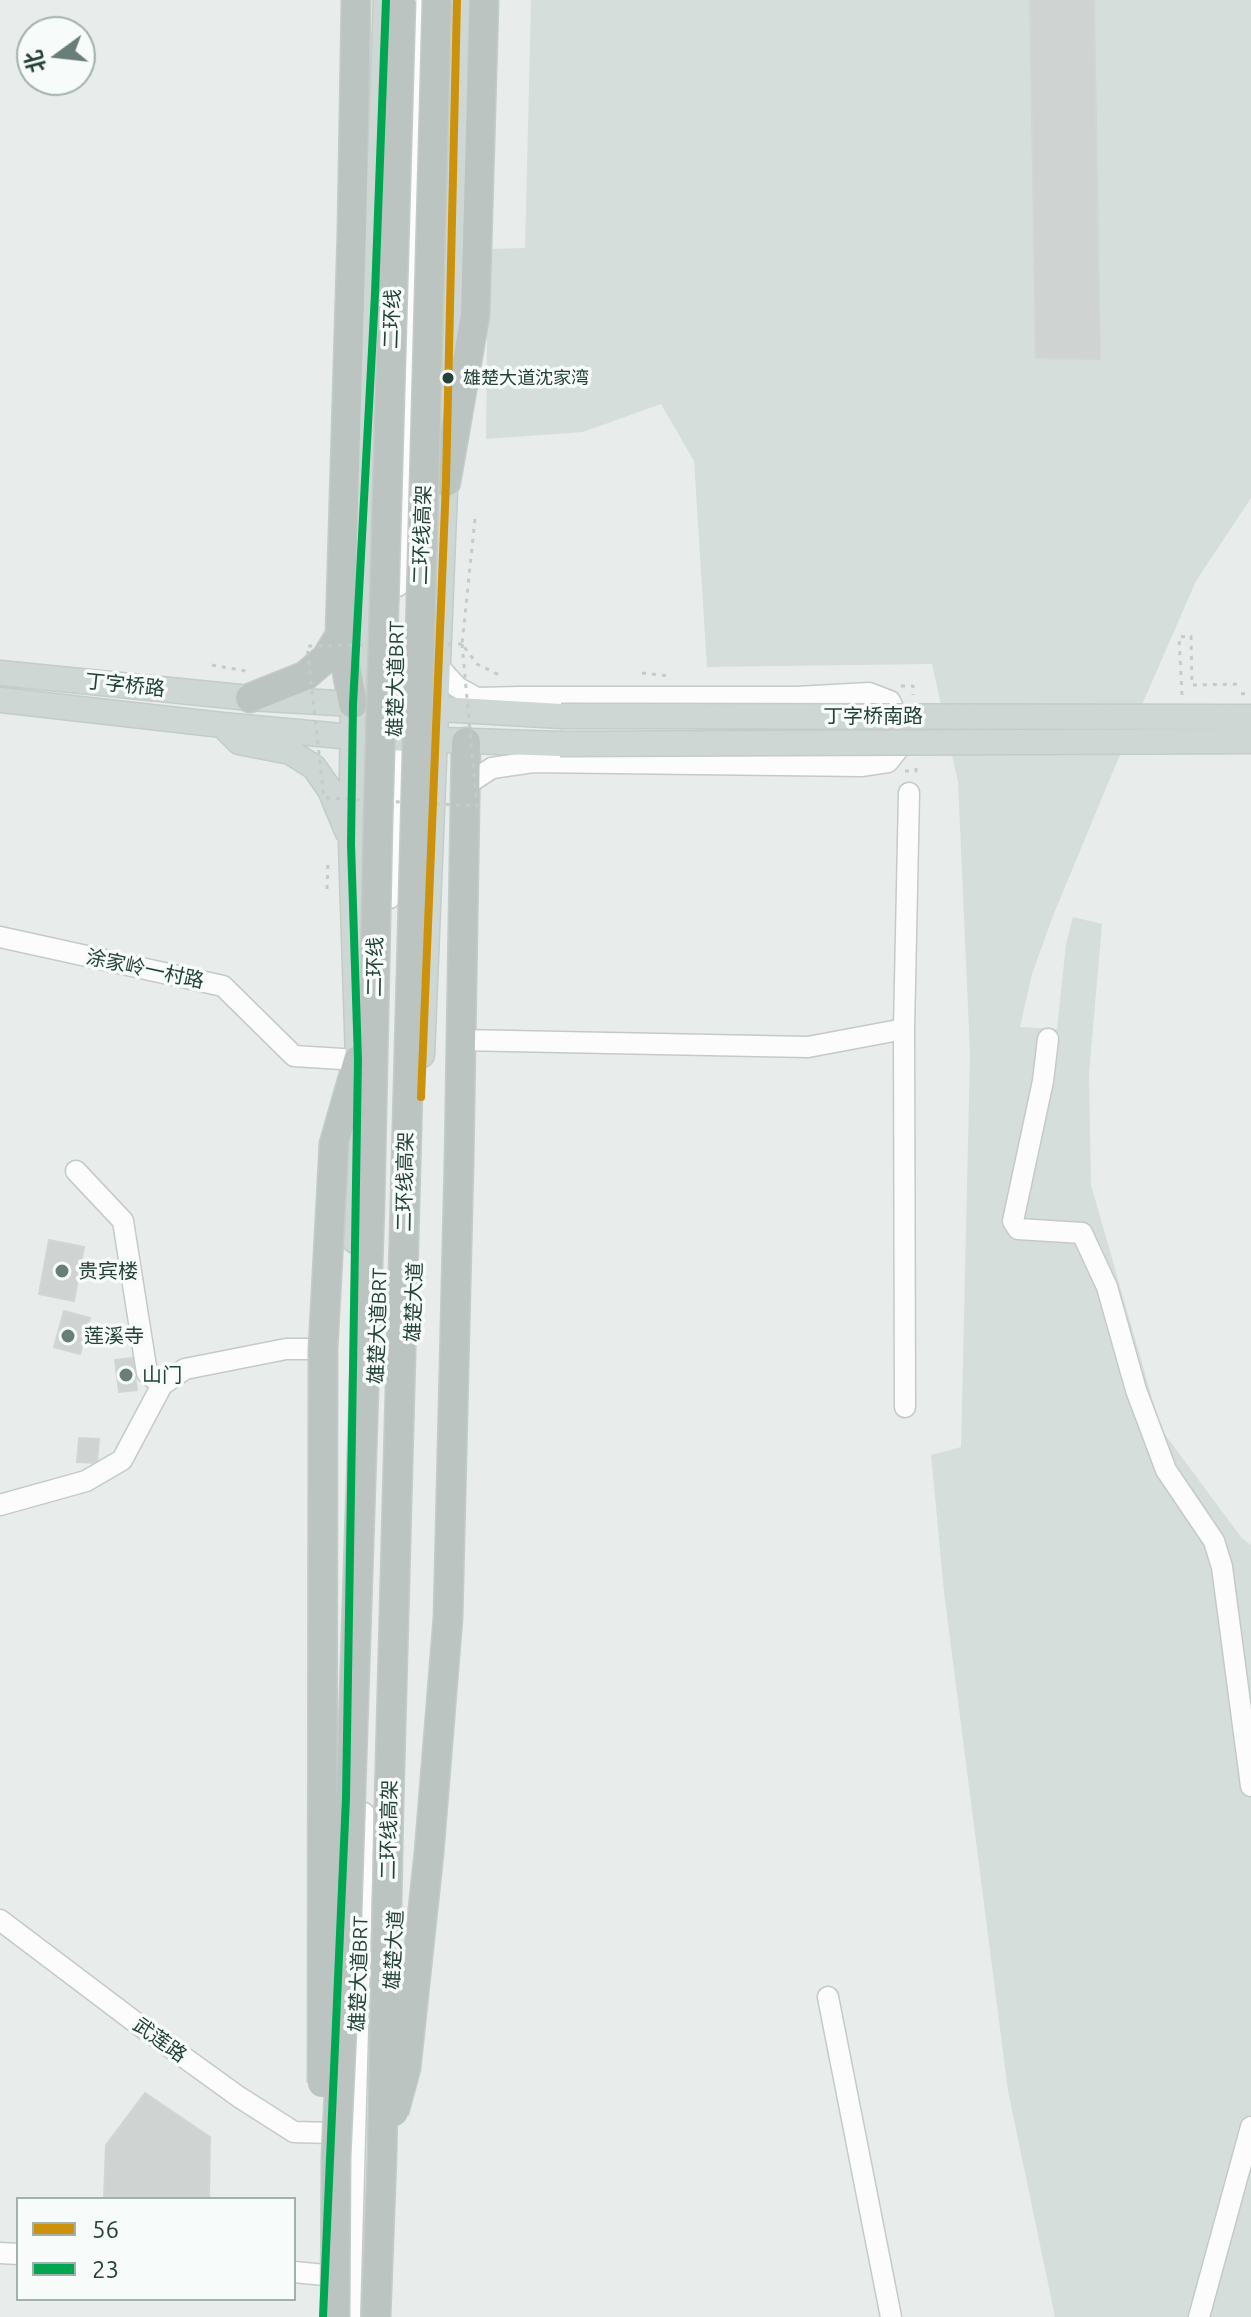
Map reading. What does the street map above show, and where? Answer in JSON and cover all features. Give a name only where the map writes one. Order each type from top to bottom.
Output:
[{"type":"highway","points":[[353,704],[340,635],[356,0]]},
{"type":"highway","name":"二环线","points":[[335,2317],[334,2144],[346,1944],[370,1204],[401,0]]},
{"type":"highway","name":"二环线高架","points":[[378,2317],[437,0]]},
{"type":"highway","points":[[446,482],[473,330],[478,261],[484,0]]},
{"type":"highway","points":[[253,685],[305,676],[326,658],[340,635]]},
{"type":"highway","points":[[382,2156],[406,2068],[429,1853],[448,1618],[460,1040],[476,796],[466,742]]},
{"type":"highway","points":[[334,2144],[322,2092],[323,1349],[334,1144],[358,1060]]},
{"type":"main road","points":[[323,2317],[334,2144],[346,1782],[358,1060],[351,844],[352,737],[375,294],[386,0]]},
{"type":"main road","name":"雄楚大道","points":[[378,2317],[403,1760],[406,1520],[446,482],[457,0]]},
{"type":"main road","name":"丁字桥路","points":[[0,673],[253,685],[353,704]]},
{"type":"main road","name":"丁字桥路","points":[[0,700],[352,737]]},
{"type":"main road","name":"丁字桥南路","points":[[353,704],[561,716],[1251,717]]},
{"type":"main road","points":[[222,725],[239,742],[290,752],[314,767],[330,790],[351,844]]},
{"type":"main road","name":"丁字桥南路","points":[[352,737],[560,744],[1251,741]]},
{"type":"street","name":"雄楚大道BRT","points":[[350,2317],[394,707],[420,0]]},
{"type":"street","points":[[439,667],[457,687],[477,698],[797,697],[869,693],[890,701],[900,723],[899,748],[888,762],[861,766],[533,762],[492,768],[476,796]]},
{"type":"street","points":[[495,713],[520,697]]},
{"type":"street","points":[[498,743],[533,762]]},
{"type":"street","points":[[905,1407],[904,1029],[909,793]]},
{"type":"street","name":"涂家岭一村路","points":[[0,937],[223,986],[294,1056],[358,1060]]},
{"type":"street","points":[[460,1040],[808,1047],[904,1029]]},
{"type":"street","points":[[1048,1039],[1043,1081],[1013,1221],[1018,1229],[1082,1233],[1107,1287],[1136,1390],[1166,1470],[1214,1541],[1222,1567],[1251,1786]]},
{"type":"street","points":[[0,1505],[86,1481],[122,1460],[149,1377],[123,1221],[76,1171]]},
{"type":"street","points":[[149,1377],[286,1349],[323,1349]]},
{"type":"street","name":"武莲路","points":[[0,1920],[250,2104],[294,2132],[334,2144]]},
{"type":"street","points":[[828,1997],[891,2317]]},
{"type":"street","points":[[1199,2317],[1251,2127]]},
{"type":"street","points":[[296,2272],[325,2275]]},
{"type":"path","points":[[475,519],[462,644],[477,664],[503,677]]},
{"type":"path","points":[[1182,695],[1179,637],[1191,636],[1192,685],[1242,684]]},
{"type":"path","points":[[300,656],[307,646],[324,798],[476,796],[476,817]]},
{"type":"path","points":[[212,665],[253,685]]},
{"type":"shaded area","points":[[531,0],[1251,0],[1251,498],[1196,581],[1053,916],[1032,974],[1020,1027],[1057,1029],[1066,944],[1073,917],[1102,924],[1089,1074],[1091,1185],[1161,1429],[1241,1537],[1251,1545],[1251,2317],[1055,2317],[1008,2091],[944,1592],[931,1455],[961,1447],[970,1054],[958,782],[932,664],[707,667],[694,461],[661,404],[583,432],[486,439],[488,249],[525,248]]},
{"type":"building","points":[[1030,0],[1094,0],[1100,359],[1036,358]]},
{"type":"building","name":"贵宾楼","points":[[49,1240],[84,1247],[74,1301],[39,1294]]},
{"type":"building","points":[[64,1311],[90,1318],[80,1354],[54,1347]]},
{"type":"building","name":"山门","points":[[133,1358],[137,1390],[119,1392],[115,1360]]},
{"type":"building","points":[[79,1438],[99,1439],[97,1463],[77,1462]]},
{"type":"building","points":[[145,2093],[210,2137],[209,2197],[104,2197],[106,2145]]},
{"type":"transit line","name":"23","points":[[323,2317],[346,1798],[358,1060],[351,844],[353,704],[375,294],[386,0]]},
{"type":"transit line","name":"56","points":[[421,1097],[446,482],[457,0]]},
{"type":"place","name":"雄楚大道沈家湾","points":[[448,378]]},
{"type":"place","name":"贵宾楼","points":[[62,1271]]},
{"type":"place","name":"莲溪寺","points":[[68,1336]]},
{"type":"place","name":"山门","points":[[126,1375]]}]
